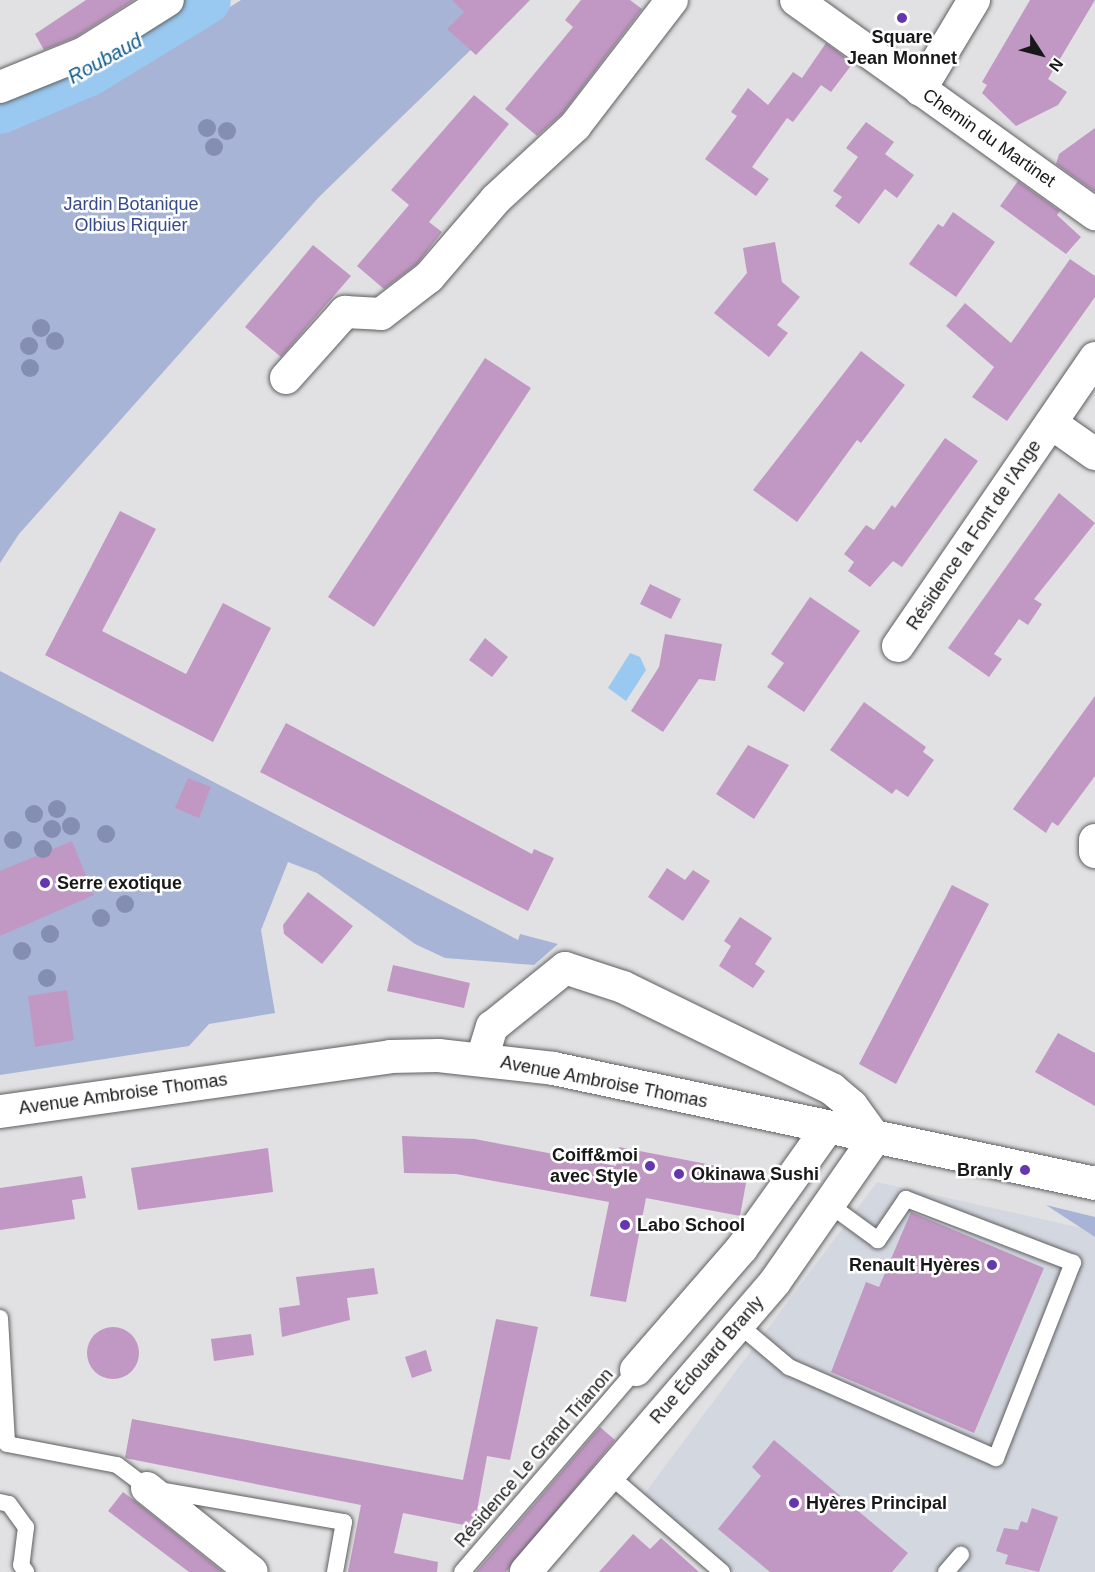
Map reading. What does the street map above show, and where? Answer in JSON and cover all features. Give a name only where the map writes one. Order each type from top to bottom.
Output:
[{"type":"street","points":[[0,87],[84,53],[168,0]]},
{"type":"street","points":[[286,378],[345,312],[381,314],[429,277],[496,199],[575,126],[672,0]]},
{"type":"street","name":"Chemin du Martinet","points":[[796,0],[1095,214]]},
{"type":"street","points":[[920,90],[974,0]]},
{"type":"street","name":"Résidence la Font de l'Ange","points":[[898,646],[1095,358]]},
{"type":"street","name":"Résidence la Font de l'Ange","points":[[1051,423],[1095,454]]},
{"type":"street","points":[[1095,840],[1095,852]]},
{"type":"street","points":[[482,1059],[492,1027],[565,968],[623,987],[832,1089],[852,1106],[875,1138]]},
{"type":"street","name":"Avenue Ambroise Thomas","points":[[0,1111],[388,1056],[482,1059],[553,1068],[827,1129],[1095,1183]]},
{"type":"street","points":[[636,1370],[742,1248],[827,1129]]},
{"type":"street","name":"Rue Édouard Branly","points":[[537,1568],[609,1475],[738,1324],[830,1205],[875,1138]]},
{"type":"street","points":[[147,1488],[252,1572]]},
{"type":"lane","points":[[738,1324],[789,1367],[996,1458],[1072,1263],[906,1199],[878,1240],[830,1205]]},
{"type":"lane","points":[[0,1318],[7,1444],[117,1465],[147,1488],[344,1522],[335,1572]]},
{"type":"lane","name":"Résidence Le Grand Trianon","points":[[462,1572],[636,1370]]},
{"type":"lane","points":[[609,1475],[722,1572]]},
{"type":"lane","points":[[0,1502],[9,1504],[26,1527],[21,1565],[27,1572]]},
{"type":"lane","points":[[946,1572],[961,1555]]},
{"type":"shaded area","points":[[630,653],[640,657],[646,670],[626,701],[608,688]]},
{"type":"shaded area","points":[[877,1182],[1095,1231],[1095,1572],[731,1572],[642,1497]]},
{"type":"green space","name":"Jardin Botanique Olbius Riquier","points":[[241,0],[522,0],[319,197],[19,534],[0,563],[0,130],[102,88]]},
{"type":"green space","points":[[0,671],[518,940],[520,934],[558,944],[534,965],[445,958],[415,944],[317,873],[288,862],[261,930],[275,1013],[209,1024],[189,1046],[0,1075]]},
{"type":"green space","points":[[1046,1205],[1095,1217],[1095,1237]]},
{"type":"building","points":[[86,0],[134,0],[76,37],[44,50],[35,34]]},
{"type":"building","points":[[452,0],[530,0],[476,55],[447,29],[464,12]]},
{"type":"building","points":[[581,0],[630,0],[642,9],[562,114],[537,136],[505,109],[573,27],[565,20]]},
{"type":"building","points":[[1030,0],[1095,0],[1048,79],[1067,92],[1058,105],[1016,126],[982,93],[987,85],[982,82]]},
{"type":"building","points":[[826,43],[853,63],[831,92],[821,85],[793,122],[787,118],[752,167],[769,179],[756,196],[705,159],[737,116],[731,112],[748,88],[768,105],[793,72],[802,78]]},
{"type":"building","points":[[474,95],[509,124],[429,222],[442,232],[417,264],[384,289],[357,266],[409,205],[391,190]]},
{"type":"building","points":[[866,122],[894,142],[885,154],[914,175],[897,198],[885,189],[859,224],[835,206],[842,197],[833,191],[858,157],[846,148]]},
{"type":"building","points":[[1095,128],[1095,192],[1056,164],[1059,154]]},
{"type":"building","points":[[1018,181],[1060,211],[1057,215],[1081,237],[1066,254],[1000,206]]},
{"type":"building","points":[[953,212],[995,242],[956,297],[909,264],[938,224],[943,227]]},
{"type":"building","points":[[775,242],[782,282],[800,297],[777,325],[788,333],[769,357],[714,313],[747,273],[743,248]]},
{"type":"building","points":[[313,245],[351,276],[281,357],[245,327]]},
{"type":"building","points":[[1070,259],[1095,276],[1095,297],[1007,421],[972,397],[994,367],[946,326],[965,303],[1011,343]]},
{"type":"building","points":[[861,351],[905,385],[861,443],[857,440],[797,522],[753,490]]},
{"type":"building","points":[[485,358],[531,388],[374,627],[328,597]]},
{"type":"building","points":[[945,438],[978,461],[902,567],[893,561],[870,587],[848,571],[854,562],[844,554],[866,525],[874,530],[892,505],[895,508]]},
{"type":"building","points":[[1059,493],[1095,523],[1034,599],[1042,604],[1028,625],[1019,619],[994,654],[1002,659],[989,677],[948,648]]},
{"type":"building","points":[[120,511],[156,529],[102,631],[186,674],[223,603],[271,628],[213,742],[45,655]]},
{"type":"building","points":[[650,584],[681,599],[671,619],[640,604]]},
{"type":"building","points":[[810,597],[860,631],[804,712],[767,687],[784,663],[771,654]]},
{"type":"building","points":[[665,634],[722,644],[715,681],[699,679],[663,732],[631,711],[659,667]]},
{"type":"building","points":[[485,638],[508,657],[492,677],[469,660]]},
{"type":"building","points":[[1095,696],[1095,776],[1058,826],[1052,822],[1046,833],[1013,809]]},
{"type":"building","points":[[864,702],[926,747],[923,752],[934,760],[908,797],[896,789],[892,794],[830,750]]},
{"type":"building","points":[[286,723],[532,854],[534,849],[554,858],[528,911],[260,772]]},
{"type":"building","points":[[748,745],[789,765],[754,819],[716,794]]},
{"type":"building","points":[[188,778],[211,787],[199,818],[175,808]]},
{"type":"building","name":"Serre exotique","points":[[72,841],[94,895],[0,936],[0,871]]},
{"type":"building","points":[[667,868],[685,880],[693,870],[710,881],[683,921],[648,897]]},
{"type":"building","points":[[952,885],[989,904],[896,1084],[859,1064]]},
{"type":"building","points":[[308,892],[353,926],[322,964],[284,934],[283,925]]},
{"type":"building","points":[[740,917],[772,938],[755,964],[765,971],[753,988],[719,966],[731,946],[724,941]]},
{"type":"building","points":[[393,965],[470,983],[464,1008],[387,991]]},
{"type":"building","points":[[67,990],[74,1040],[35,1047],[28,996]]},
{"type":"building","points":[[1058,1033],[1095,1053],[1095,1106],[1035,1072]]},
{"type":"building","points":[[402,1136],[475,1139],[616,1166],[619,1147],[748,1172],[740,1216],[646,1198],[626,1302],[590,1296],[609,1202],[456,1174],[404,1173]]},
{"type":"building","points":[[268,1148],[273,1192],[138,1210],[131,1168]]},
{"type":"building","points":[[82,1176],[86,1198],[72,1200],[75,1219],[0,1230],[0,1188]]},
{"type":"building","points":[[911,1212],[1044,1268],[974,1433],[831,1372],[866,1282],[879,1287]]},
{"type":"building","points":[[374,1268],[378,1294],[347,1298],[350,1320],[282,1337],[279,1308],[300,1305],[296,1277]]},
{"type":"building","points":[[496,1319],[538,1327],[510,1460],[487,1456],[474,1527],[403,1513],[394,1553],[438,1562],[437,1572],[348,1572],[361,1505],[125,1458],[132,1419],[463,1480]]},
{"type":"building","points":[[108,1327],[118,1327],[132,1334],[139,1353],[132,1372],[118,1379],[108,1379],[98,1375],[91,1368],[87,1358],[87,1348],[91,1338],[98,1331]]},
{"type":"building","points":[[251,1334],[254,1355],[214,1361],[211,1339]]},
{"type":"building","points":[[426,1350],[432,1371],[412,1378],[405,1357]]},
{"type":"building","points":[[600,1427],[615,1440],[506,1572],[476,1572]]},
{"type":"building","name":"Hyères Principal","points":[[774,1440],[908,1553],[892,1572],[770,1572],[718,1529],[761,1476],[752,1467]]},
{"type":"building","points":[[123,1492],[223,1572],[189,1572],[108,1511]]},
{"type":"building","points":[[1032,1508],[1058,1517],[1039,1572],[1005,1564],[1008,1555],[996,1551],[1004,1528],[1018,1530],[1021,1521],[1027,1523]]},
{"type":"building","points":[[633,1534],[650,1549],[661,1538],[699,1572],[599,1572]]},
{"type":"waterway","name":"Roubaud","points":[[0,110],[89,72],[207,0]]},
{"type":"place","name":"Square Jean Monnet","points":[[902,18]]},
{"type":"place","name":"Serre exotique","points":[[45,883]]},
{"type":"place","name":"Coiff&moi avec Style","points":[[650,1166]]},
{"type":"place","name":"Branly","points":[[1025,1170]]},
{"type":"place","name":"Okinawa Sushi","points":[[679,1174]]},
{"type":"place","name":"Labo School","points":[[625,1225]]},
{"type":"place","name":"Renault Hyères","points":[[992,1265]]},
{"type":"place","name":"Hyères Principal","points":[[794,1503]]}]
